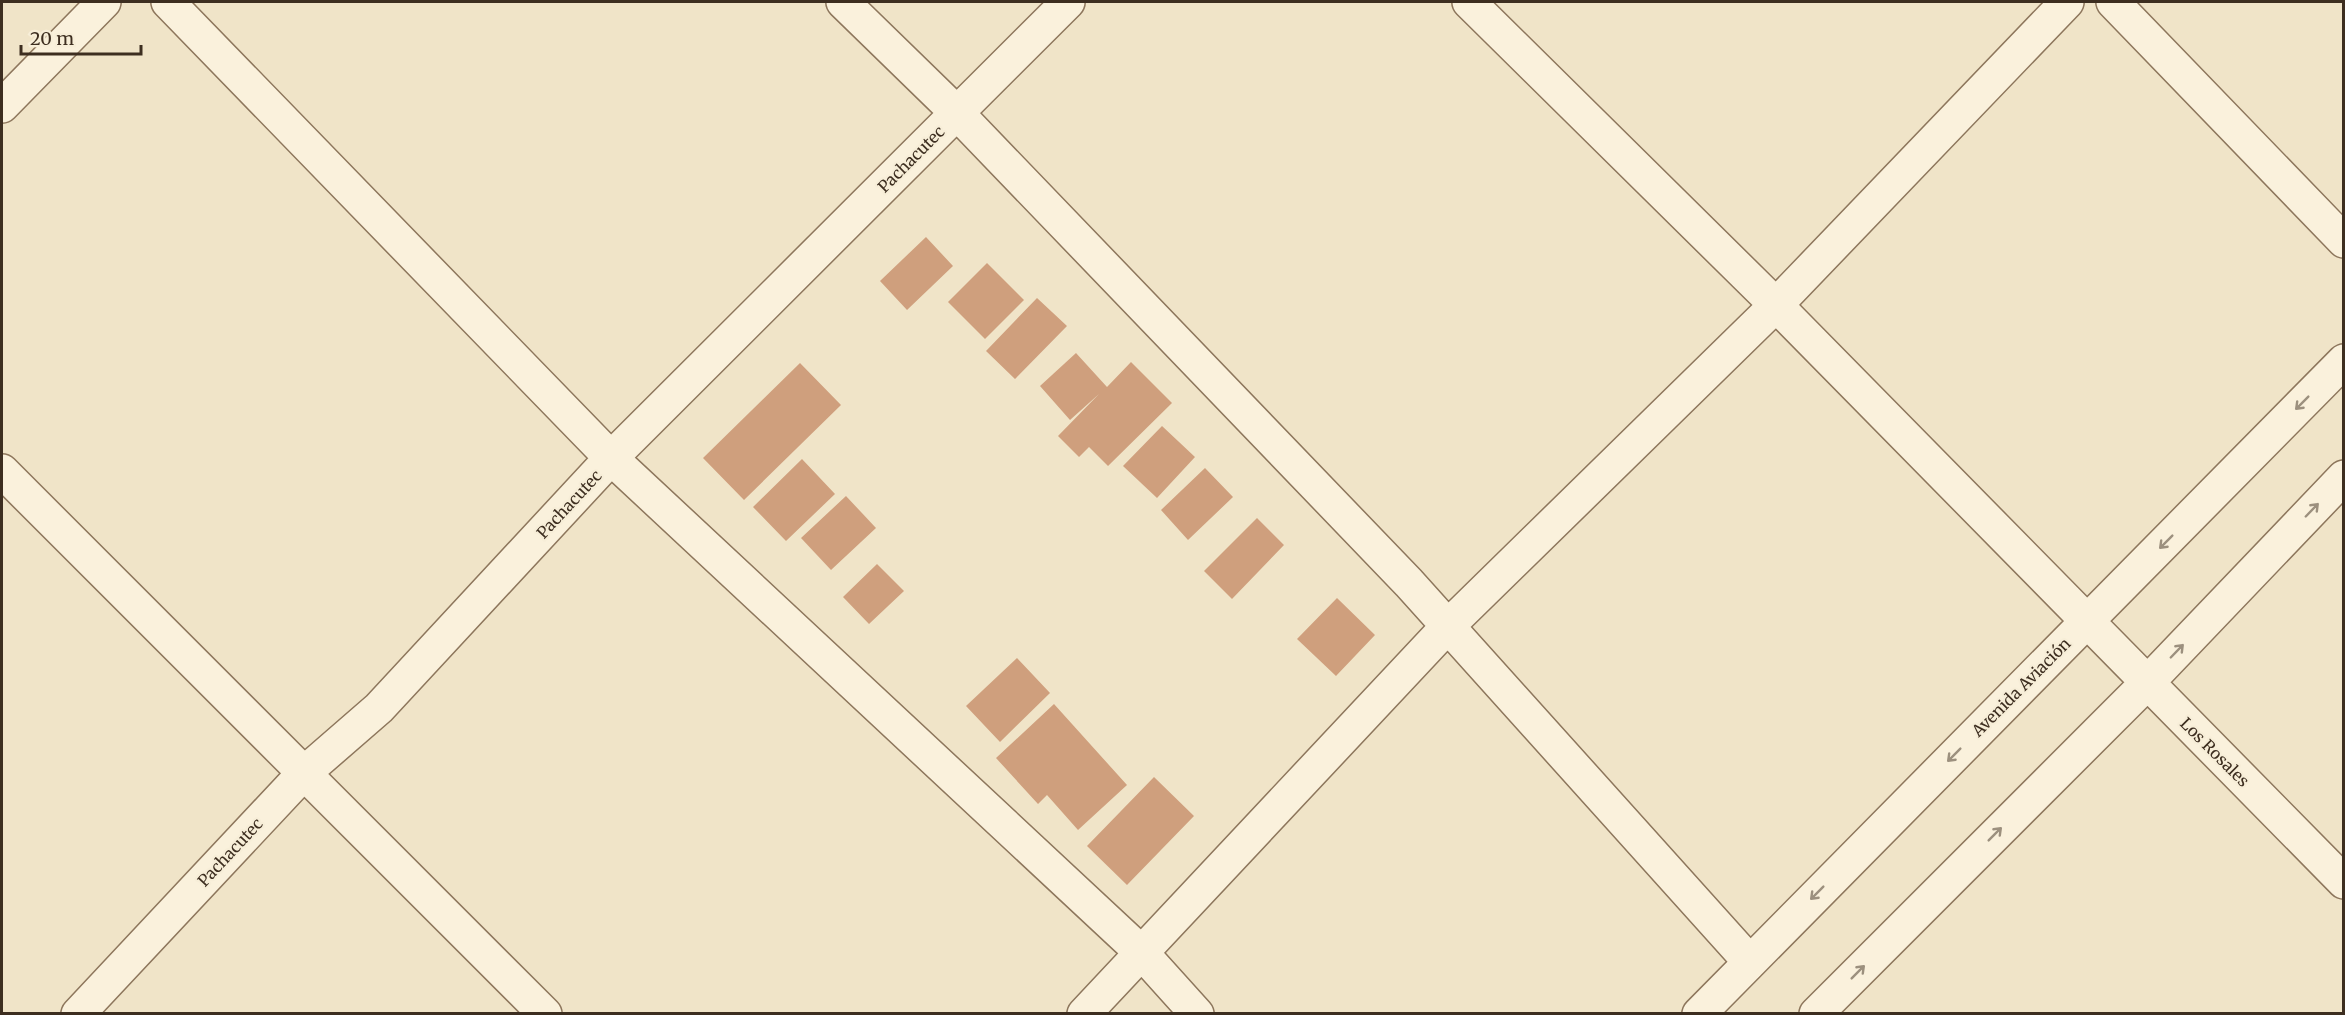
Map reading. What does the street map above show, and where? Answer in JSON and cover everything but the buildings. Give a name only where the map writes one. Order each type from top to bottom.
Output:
[{"type":"street","points":[[2,106],[104,2]]},
{"type":"street","points":[[168,2],[611,459],[1142,953],[1197,1014]]},
{"type":"street","points":[[843,2],[957,113],[1408,583],[1749,961]]},
{"type":"street","name":"Pachacutec","points":[[78,1014],[303,774],[379,708],[611,459],[1068,2]]},
{"type":"street","name":"Los Rosales","points":[[1469,2],[1776,305],[2343,882]]},
{"type":"street","points":[[1084,1014],[1447,627],[1776,305],[2067,2]]},
{"type":"street","points":[[2113,2],[2343,241]]},
{"type":"street","name":"Avenida Aviación","points":[[1699,1014],[2343,361]]},
{"type":"street","points":[[2,471],[545,1014]]},
{"type":"street","points":[[1816,1014],[2146,683],[2343,477]]}]
